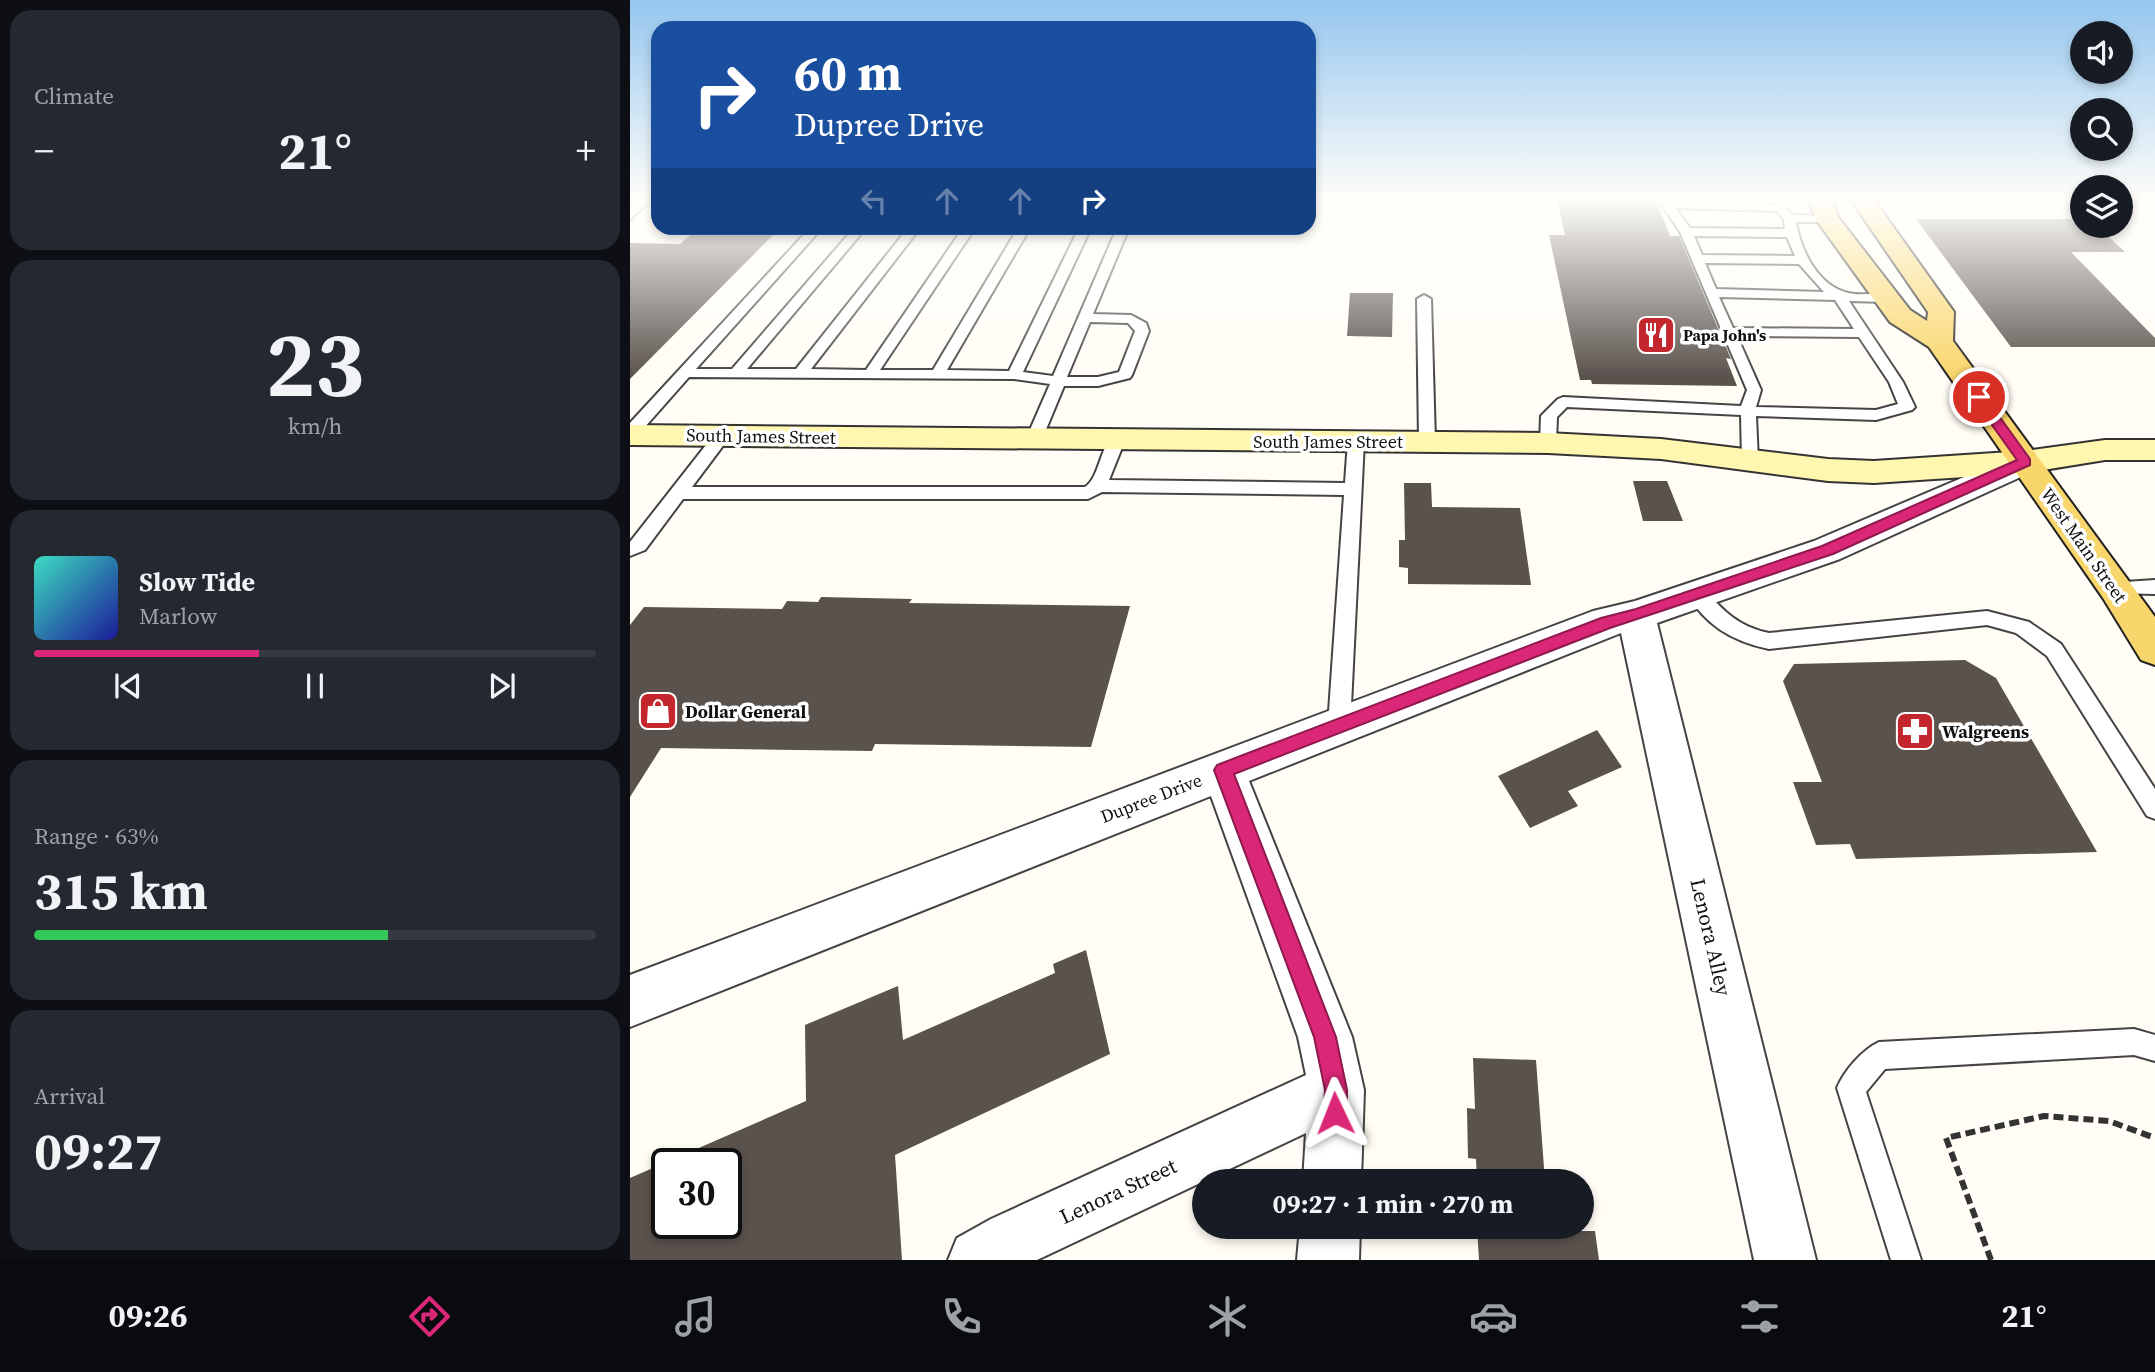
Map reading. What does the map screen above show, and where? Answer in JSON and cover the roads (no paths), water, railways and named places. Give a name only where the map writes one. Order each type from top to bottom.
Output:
[{"type":"main road","name":"West Main Street","points":[[1859,259],[1900,316],[1939,341],[2116,588],[2155,649]]},
{"type":"main road","points":[[1903,259],[1941,312],[1939,341]]},
{"type":"street","name":"South James Street","points":[[630,434],[1548,443],[1661,449],[1751,461],[1874,472],[2025,462],[2105,450],[2155,450]]},
{"type":"street","name":"Dupree Drive","points":[[630,1001],[1607,622],[1636,615],[1828,550],[2025,462]]},
{"type":"street","name":"Lenora Alley","points":[[1636,615],[1785,1260]]},
{"type":"street","points":[[1223,770],[1325,1037],[1336,1090],[1333,1169]]},
{"type":"street","name":"Lenora Street","points":[[979,1260],[1012,1240],[1336,1090]]},
{"type":"street","points":[[1328,1260],[1329,1239]]},
{"type":"lane","points":[[630,434],[788,259]]},
{"type":"lane","points":[[736,373],[834,259]]},
{"type":"lane","points":[[800,374],[890,259]]},
{"type":"lane","points":[[870,374],[948,259]]},
{"type":"lane","points":[[937,375],[1006,259]]},
{"type":"lane","points":[[1014,375],[1071,259]]},
{"type":"lane","points":[[1034,439],[1110,259]]},
{"type":"lane","points":[[1548,443],[1549,416],[1563,402],[1747,411],[1876,415],[1907,407],[1896,382],[1839,296],[1815,278],[1805,260],[1697,259],[1754,390],[1747,411],[1750,422],[1751,461]]},
{"type":"lane","points":[[1711,293],[1886,298]]},
{"type":"lane","points":[[1424,299],[1427,441]]},
{"type":"lane","points":[[685,373],[1014,375],[1060,381],[1110,381],[1125,375],[1142,331],[1139,323],[1131,319],[1086,318]]},
{"type":"lane","points":[[1728,332],[1864,333]]},
{"type":"lane","points":[[630,550],[639,545],[723,435]]},
{"type":"lane","points":[[679,493],[1088,494],[1099,486],[1117,440]]},
{"type":"lane","points":[[1339,726],[1356,441]]},
{"type":"lane","points":[[1099,486],[1353,489]]},
{"type":"lane","points":[[2116,588],[2155,587]]},
{"type":"lane","points":[[1697,594],[1726,627],[1748,638],[1769,641],[1987,618],[2022,627],[2054,650],[2155,809]]},
{"type":"lane","points":[[1906,1260],[1851,1088],[1879,1056],[2134,1042],[2155,1048]]},
{"type":"place","name":"Papa John's","points":[[1656,335]]},
{"type":"place","name":"Dollar General","points":[[658,711]]},
{"type":"place","name":"Walgreens","points":[[1915,731]]}]
